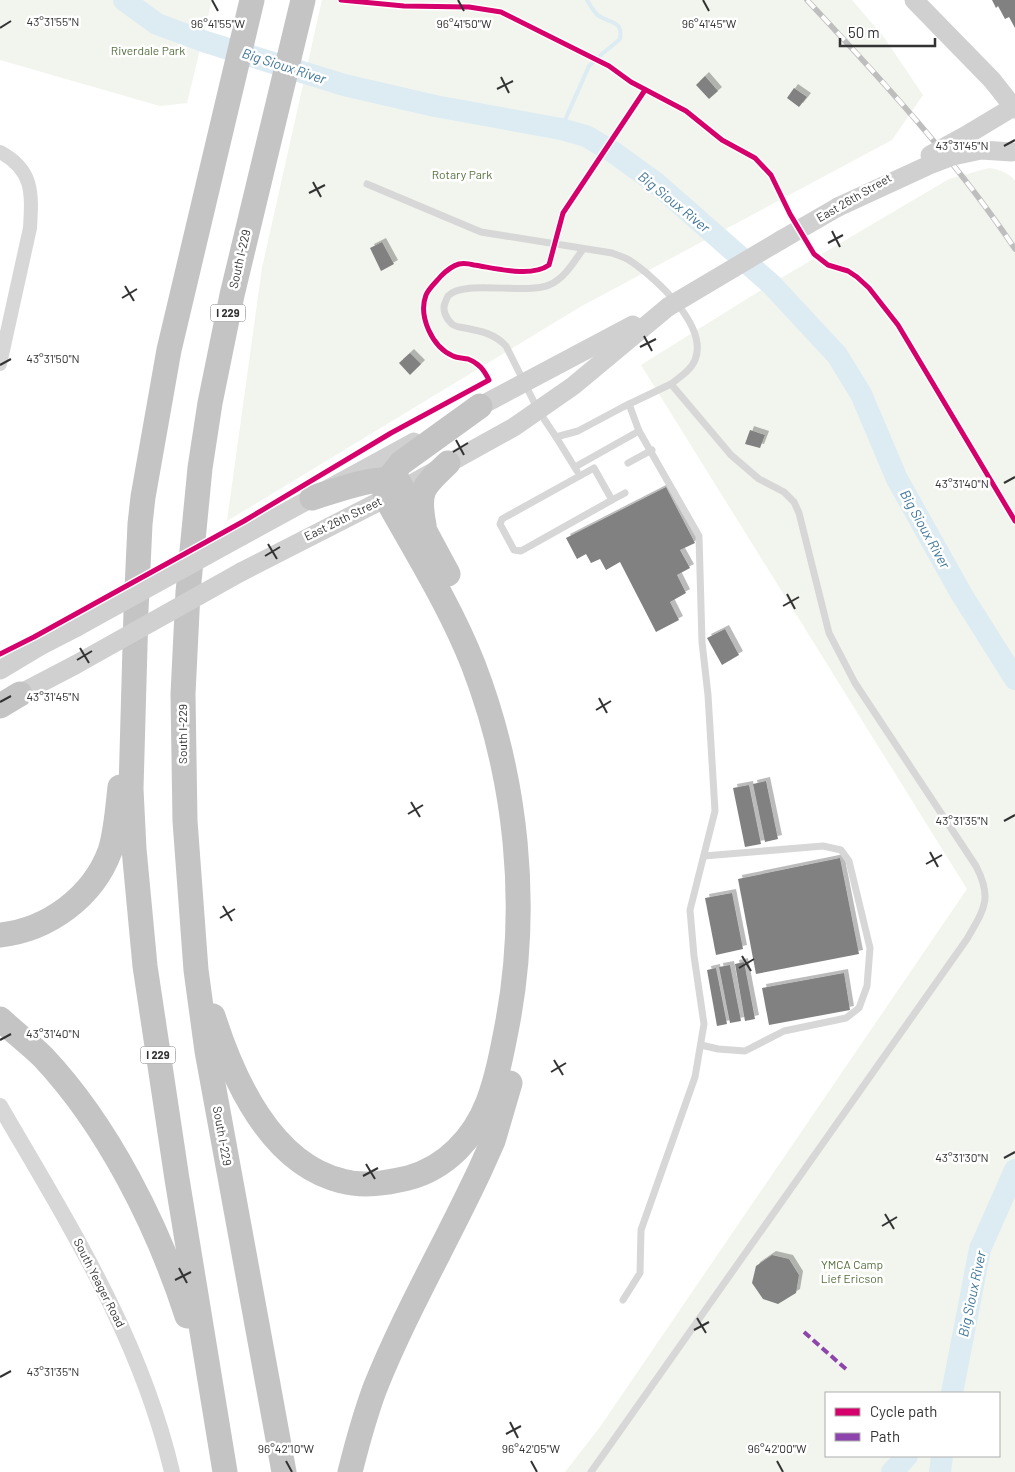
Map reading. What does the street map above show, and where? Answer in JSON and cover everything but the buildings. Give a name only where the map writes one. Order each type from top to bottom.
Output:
[{"type":"highway","name":"I 229","points":[[225,1472],[145,966],[134,850],[131,789],[140,524],[144,488],[169,350],[252,0]]},
{"type":"highway","name":"South I-229","points":[[284,1472],[207,1051],[196,970],[185,821],[182,694],[190,573],[200,468],[210,403],[219,354],[263,161],[303,0]]},
{"type":"highway","points":[[190,909],[210,1006],[226,1054],[259,1116],[271,1133],[291,1154],[325,1176],[361,1184],[380,1184],[416,1176],[430,1169],[446,1160],[468,1138],[478,1123],[494,1082],[516,968],[518,887],[511,810],[494,731],[472,663],[392,488],[401,462],[480,406]]},
{"type":"highway","points":[[350,1472],[362,1425],[390,1352],[462,1209],[492,1141],[514,1072],[529,992],[533,952],[531,834],[518,756],[508,717],[497,682],[473,622],[423,524],[421,501],[423,488],[448,463]]},
{"type":"highway","points":[[312,498],[375,480],[392,488],[428,536]]},
{"type":"highway","points":[[0,934],[14,933],[31,928],[71,906],[83,894],[102,867],[110,850],[118,808],[134,678]]},
{"type":"highway","points":[[0,1019],[42,1056],[64,1081],[130,1180],[152,1225],[180,1294],[199,1358],[217,1430]]},
{"type":"main road","points":[[914,0],[984,71],[1015,107]]},
{"type":"main road","name":"East 26th Street","points":[[0,670],[40,646],[480,406],[668,307],[838,207],[1015,107]]},
{"type":"main road","points":[[838,207],[953,156],[982,150],[1013,152]]},
{"type":"main road","name":"East 26th Street","points":[[7,701],[392,488],[448,463],[514,427],[573,386],[668,307]]},
{"type":"street","points":[[0,152],[10,157],[19,165],[27,176],[31,207],[30,228],[0,364]]},
{"type":"street","name":"South Yeager Road","points":[[0,1106],[87,1257],[111,1303],[148,1392],[172,1472]]},
{"type":"lane","points":[[367,184],[481,232],[612,253],[628,259],[654,280],[687,316],[698,342],[695,360],[689,370],[671,384],[578,431],[556,437]]},
{"type":"lane","points":[[580,476],[538,410],[506,346],[499,338],[485,332],[453,326],[446,317],[444,306],[448,296],[459,290],[470,288],[534,289],[551,285],[568,271],[583,249]]},
{"type":"lane","points":[[591,1472],[967,938],[980,915],[986,899],[984,881],[976,866],[855,683],[836,648],[829,633],[799,513],[794,502],[784,492],[759,479],[731,455],[671,384]]},
{"type":"lane","points":[[623,1300],[640,1273],[641,1230],[695,1077],[704,1024],[694,956],[690,910],[715,811],[708,695],[702,642],[699,536],[652,450],[639,431],[629,404]]},
{"type":"lane","points":[[575,467],[639,431]]},
{"type":"lane","points":[[628,463],[652,450]]},
{"type":"lane","points":[[612,500],[594,468],[502,519],[500,524],[514,550],[521,550],[612,500],[625,492]]},
{"type":"lane","points":[[701,1045],[718,1049],[745,1051],[784,1031],[846,1018],[859,1008],[868,986],[870,948],[849,861],[841,850],[823,846],[704,856]]},
{"type":"green space","name":"Riverdale Park","points":[[0,0],[212,0],[187,103],[160,106],[0,60]]},
{"type":"green space","name":"Rotary Park","points":[[322,0],[852,0],[883,36],[923,95],[892,140],[580,307],[227,521],[262,268]]},
{"type":"green space","name":"YMCA Camp Lief Ericson","points":[[989,168],[1004,172],[1015,181],[1015,1472],[565,1472],[600,1427],[967,889],[641,365],[771,284],[949,179]]},
{"type":"waterway","name":"Big Sioux River","points":[[124,0],[157,24],[206,42],[344,85],[435,106],[561,129],[586,136],[613,152],[656,183],[771,284],[837,355],[861,394],[897,479],[962,595],[1015,679]]},
{"type":"waterway","points":[[561,129],[589,66],[620,39],[618,25],[597,15],[587,0]]},
{"type":"waterway","name":"Big Sioux River","points":[[952,1392],[980,1249],[1015,1170]]},
{"type":"waterway","points":[[892,1472],[906,1457]]},
{"type":"waterway","name":"Big Sioux River","points":[[940,1472],[942,1457]]},
{"type":"railway","points":[[807,0],[890,90],[942,151],[968,183],[1015,249]]},
{"type":"marked path","points":[[804,1332],[847,1370]]},
{"type":"cycle path","points":[[341,0],[404,6],[469,7],[501,12],[609,66],[631,82],[686,111],[722,140],[755,158],[771,175],[790,214],[814,254],[828,265],[848,271],[857,277],[869,288],[898,325],[1015,521]]},
{"type":"cycle path","points":[[0,654],[244,521],[391,433],[489,380],[478,365],[468,359],[458,358],[445,352],[433,338],[425,321],[424,303],[427,292],[445,272],[459,264],[523,272],[541,269],[549,265],[563,213],[645,90]]}]
